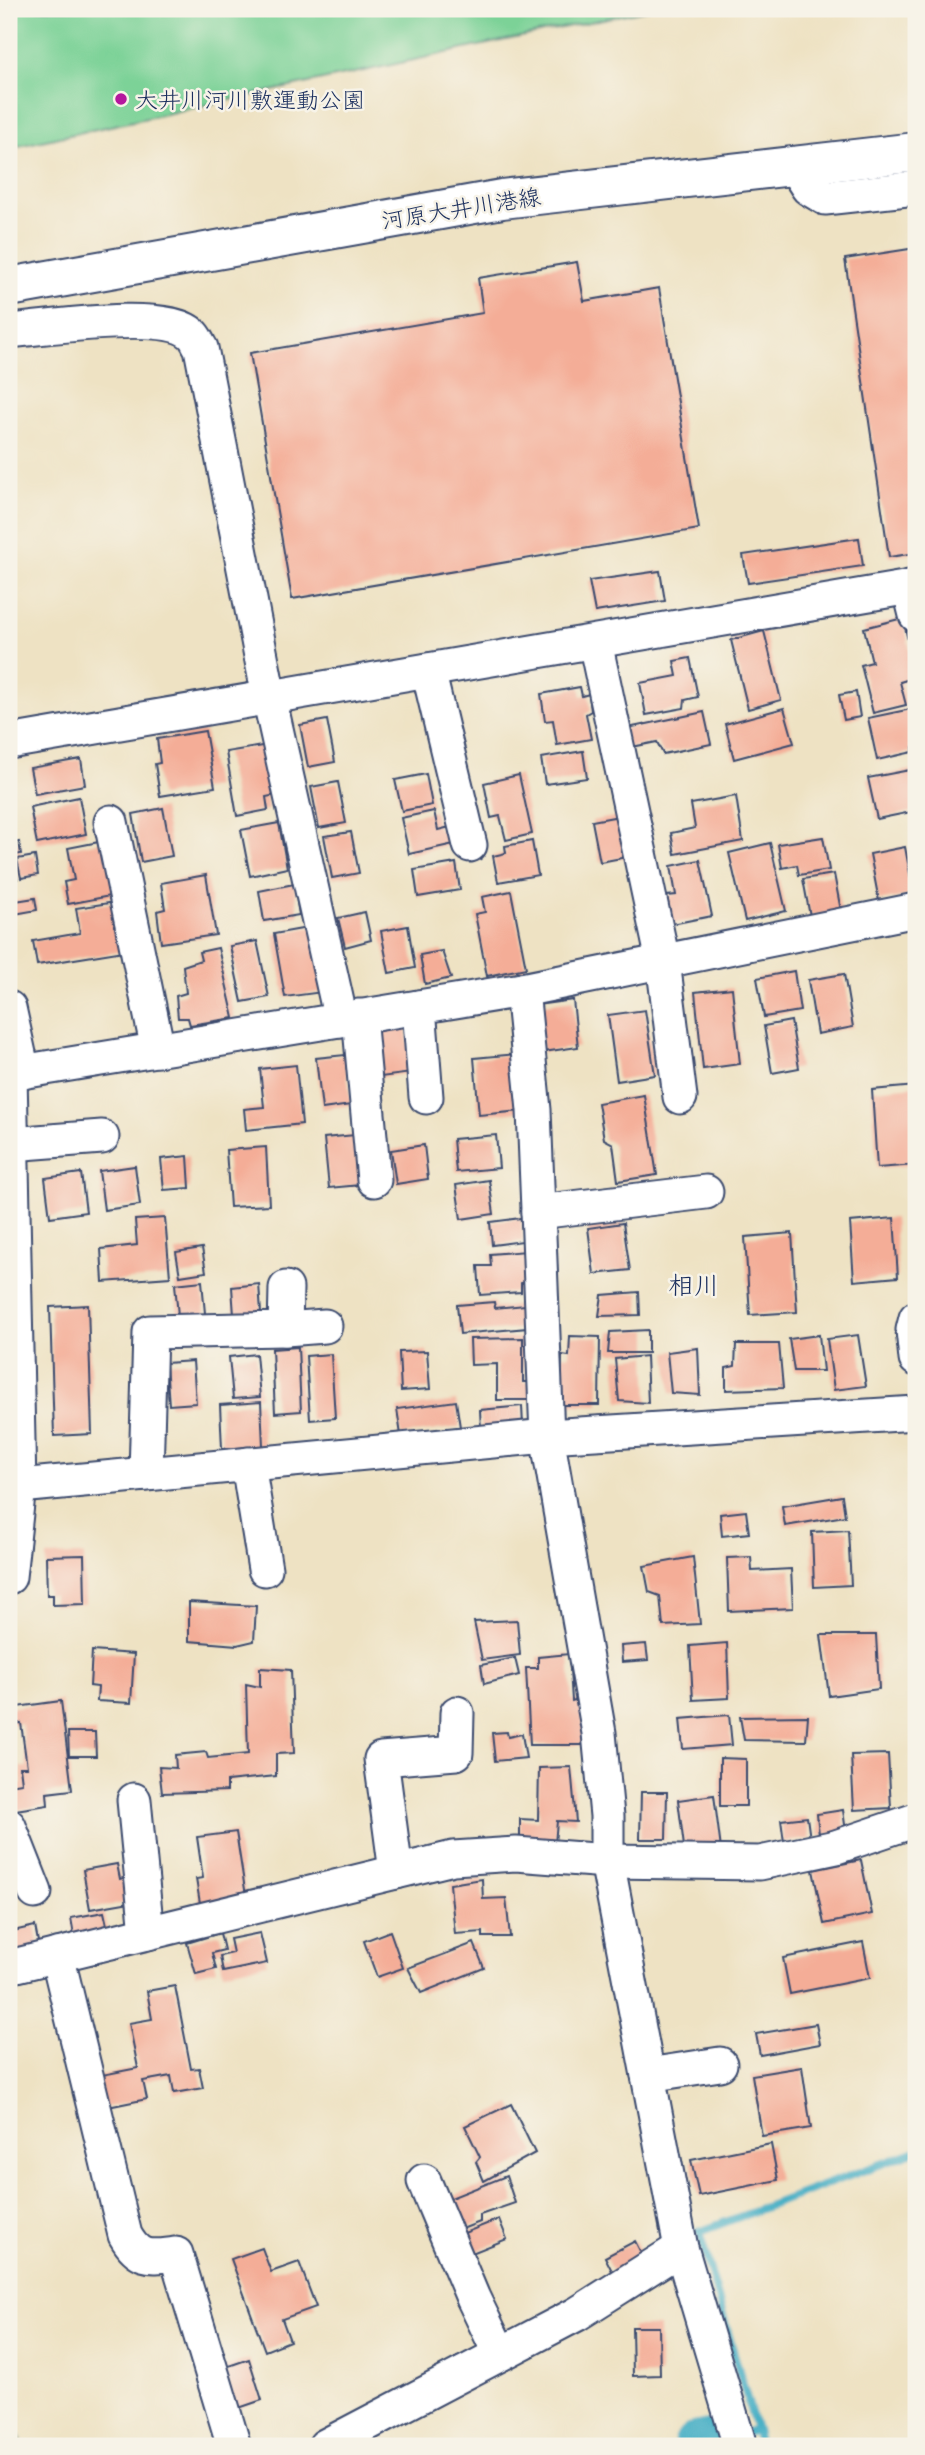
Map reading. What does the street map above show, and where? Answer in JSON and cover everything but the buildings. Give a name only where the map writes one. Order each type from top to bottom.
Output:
[{"type":"main road","name":"河原大井川港線","points":[[9,287],[502,199],[916,152]]},
{"type":"street","points":[[794,166],[808,188],[825,198],[916,188]]},
{"type":"street","points":[[9,331],[109,322],[167,323],[192,334],[201,348],[269,697],[350,1018],[374,1180]]},
{"type":"street","points":[[9,742],[595,642],[914,596]]},
{"type":"street","points":[[595,642],[663,961],[680,1097]]},
{"type":"street","points":[[428,670],[470,845]]},
{"type":"street","points":[[111,821],[158,1050]]},
{"type":"street","points":[[14,1073],[522,990],[916,910]]},
{"type":"street","points":[[522,990],[534,1110],[547,1436],[599,1733],[607,1816],[607,1861],[681,2248],[735,2432]]},
{"type":"street","points":[[419,1007],[426,1097]]},
{"type":"street","points":[[9,1008],[14,1073],[11,1144],[14,1486],[9,1577]]},
{"type":"street","points":[[11,1144],[102,1137]]},
{"type":"street","points":[[538,1212],[706,1192]]},
{"type":"street","points":[[285,1329],[286,1289]]},
{"type":"street","points":[[916,1318],[913,1331],[916,1359]]},
{"type":"street","points":[[146,1474],[149,1332],[326,1326]]},
{"type":"street","points":[[14,1486],[547,1436],[916,1413]]},
{"type":"street","points":[[248,1464],[265,1569]]},
{"type":"street","points":[[396,1872],[382,1759],[456,1753],[457,1713]]},
{"type":"street","points":[[134,1800],[147,1933]]},
{"type":"street","points":[[9,1967],[453,1858],[516,1854],[607,1861],[760,1863],[836,1847],[916,1820]]},
{"type":"street","points":[[9,1826],[34,1892]]},
{"type":"street","points":[[57,1955],[125,2235],[132,2247],[147,2257],[176,2254],[234,2446]]},
{"type":"street","points":[[648,2075],[720,2064]]},
{"type":"street","points":[[424,2181],[473,2298],[500,2354]]},
{"type":"street","points":[[325,2446],[577,2314],[681,2248]]},
{"type":"green space","name":"大井川河川敷運動公園","points":[[9,9],[649,9],[9,148]]},
{"type":"green space","points":[[9,2417],[24,2446],[9,2446]]},
{"type":"waterway","points":[[743,2434],[756,2430],[699,2232],[916,2151]]},
{"type":"waterway","points":[[756,2430],[760,2446]]},
{"type":"waterway","points":[[698,2446],[723,2441]]},
{"type":"place","name":"大井川河川敷運動公園","points":[[121,99]]},
{"type":"district","name":"相川","points":[[694,1284]]}]
